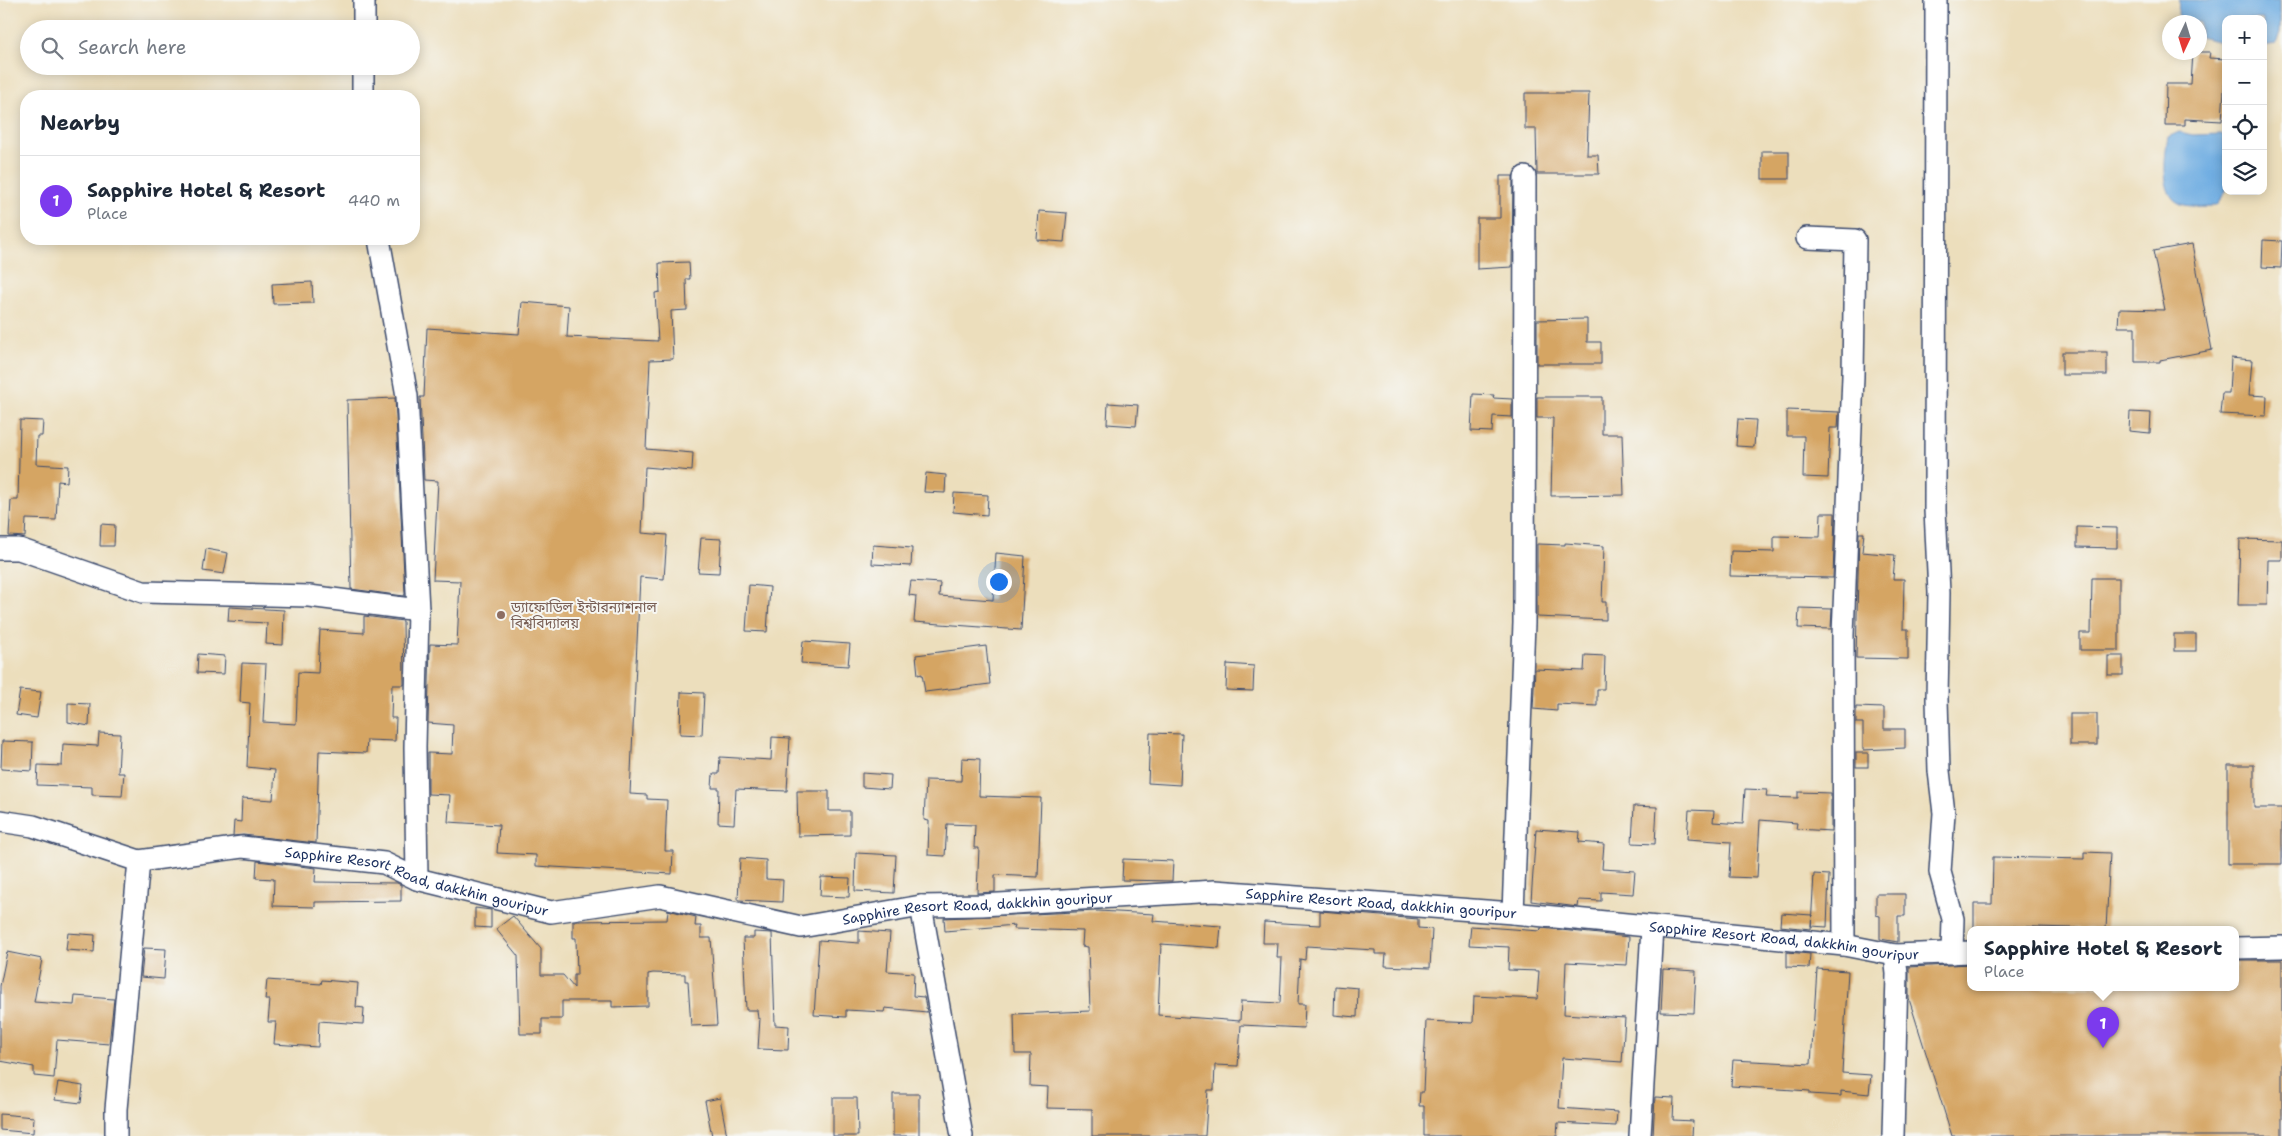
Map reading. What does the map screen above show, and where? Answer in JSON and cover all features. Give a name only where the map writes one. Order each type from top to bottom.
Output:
[{"type":"street","points":[[364,0],[364,20]]},
{"type":"street","points":[[1936,0],[1935,510],[1939,593],[1937,699],[1944,813],[1940,872],[1961,953]]},
{"type":"street","points":[[363,75],[363,90]]},
{"type":"street","points":[[1514,913],[1524,623],[1525,177]]},
{"type":"street","points":[[1808,238],[1855,240],[1853,376],[1843,635],[1844,945]]},
{"type":"street","points":[[380,245],[407,396],[418,610],[415,747],[417,879]]},
{"type":"street","points":[[0,549],[18,549],[143,592],[308,596],[418,610]]},
{"type":"street","name":"Sapphire Resort Road, dakkhin gouripur","points":[[0,821],[33,826],[139,861],[242,846],[384,863],[417,879],[551,912],[660,896],[802,927],[921,906],[982,905],[1215,891],[1514,913],[1652,928],[1844,945],[1895,955],[1961,953]]},
{"type":"street","points":[[116,1136],[116,1108],[139,861]]},
{"type":"street","points":[[921,906],[962,1136]]},
{"type":"street","points":[[1640,1136],[1652,928]]},
{"type":"street","points":[[2239,948],[2282,947]]},
{"type":"street","points":[[1893,1136],[1898,974],[1895,955]]},
{"type":"water","points":[[2179,0],[2280,0],[2280,32],[2276,44],[2267,45],[2267,15],[2222,15],[2222,42],[2207,39],[2207,15],[2178,15]]},
{"type":"water","points":[[2179,132],[2193,135],[2222,134],[2223,195],[2216,206],[2185,205],[2177,202],[2172,197],[2168,189],[2165,171],[2168,137]]},
{"type":"building","points":[[2207,52],[2210,52],[2209,58],[2222,59],[2222,121],[2185,119],[2185,125],[2165,125],[2166,84],[2191,84],[2192,60],[2207,60]]},
{"type":"building","points":[[1525,93],[1589,93],[1587,155],[1598,155],[1599,174],[1537,174],[1536,129],[1525,129]]},
{"type":"building","points":[[1762,151],[1789,151],[1789,179],[1762,179]]},
{"type":"building","points":[[1500,176],[1513,176],[1512,267],[1477,269],[1477,218],[1500,218]]},
{"type":"building","points":[[1039,211],[1067,213],[1064,242],[1037,240]]},
{"type":"building","points":[[2263,240],[2282,241],[2281,268],[2262,267]]},
{"type":"building","points":[[2192,244],[2212,350],[2160,360],[2160,362],[2135,362],[2135,327],[2118,327],[2119,309],[2165,310],[2153,251]]},
{"type":"building","points":[[689,262],[690,279],[686,279],[687,310],[671,311],[673,359],[650,360],[646,449],[693,453],[692,471],[645,467],[642,533],[667,535],[664,579],[640,577],[630,794],[647,795],[647,799],[667,800],[665,851],[673,851],[672,874],[536,866],[536,855],[497,853],[499,825],[448,822],[450,795],[428,794],[428,753],[452,754],[453,725],[428,723],[430,644],[457,645],[460,581],[433,580],[438,481],[424,480],[420,397],[424,397],[427,328],[519,334],[522,302],[569,306],[567,337],[658,341],[655,293],[660,292],[659,263]]},
{"type":"building","points":[[312,282],[313,303],[273,304],[272,284]]},
{"type":"building","points":[[1587,319],[1587,342],[1601,342],[1601,364],[1537,364],[1537,320]]},
{"type":"building","points":[[2062,352],[2107,352],[2107,375],[2062,375]]},
{"type":"building","points":[[2231,358],[2252,360],[2249,395],[2267,396],[2266,416],[2220,414],[2222,393],[2229,393]]},
{"type":"building","points":[[1473,394],[1494,395],[1493,398],[1512,399],[1512,417],[1493,416],[1492,432],[1471,431]]},
{"type":"building","points":[[1537,397],[1602,397],[1602,434],[1622,434],[1624,495],[1551,496],[1553,418],[1537,418]]},
{"type":"building","points":[[395,398],[404,596],[351,589],[347,400]]},
{"type":"building","points":[[1108,403],[1138,405],[1136,426],[1107,424]]},
{"type":"building","points":[[1787,410],[1839,412],[1838,428],[1830,428],[1828,478],[1803,477],[1804,436],[1787,436]]},
{"type":"building","points":[[2130,412],[2151,413],[2150,433],[2129,431]]},
{"type":"building","points":[[1738,419],[1756,420],[1754,447],[1736,446]]},
{"type":"building","points":[[20,420],[43,421],[42,436],[37,436],[36,464],[68,466],[67,482],[58,481],[56,520],[26,519],[25,537],[9,536],[11,500],[18,500]]},
{"type":"building","points":[[926,473],[946,475],[945,493],[924,492]]},
{"type":"building","points":[[954,493],[988,495],[987,515],[953,512]]},
{"type":"building","points":[[1821,513],[1835,513],[1833,578],[1730,576],[1731,551],[1774,552],[1774,536],[1820,537]]},
{"type":"building","points":[[101,524],[115,525],[114,546],[100,546]]},
{"type":"building","points":[[2077,527],[2117,528],[2117,548],[2077,547]]},
{"type":"building","points":[[1859,533],[1864,533],[1862,552],[1895,555],[1893,579],[1904,579],[1903,629],[1908,629],[1908,659],[1856,658]]},
{"type":"building","points":[[701,538],[721,539],[719,573],[698,572]]},
{"type":"building","points":[[2240,539],[2282,540],[2282,560],[2268,560],[2267,605],[2238,605]]},
{"type":"building","points":[[1565,543],[1604,546],[1602,602],[1606,602],[1606,620],[1537,617],[1537,544],[1565,545]]},
{"type":"building","points":[[873,545],[912,548],[911,566],[872,564]]},
{"type":"building","points":[[206,549],[228,553],[224,574],[203,571]]},
{"type":"building","points":[[996,553],[1025,556],[1021,630],[914,622],[916,596],[909,595],[911,581],[940,583],[939,596],[993,600]]},
{"type":"building","points":[[2092,578],[2119,578],[2119,650],[2080,650],[2080,633],[2091,633]]},
{"type":"building","points":[[749,585],[770,587],[767,632],[746,631]]},
{"type":"building","points":[[229,607],[284,610],[283,645],[266,644],[267,623],[228,621]]},
{"type":"building","points":[[1799,608],[1832,609],[1831,629],[1798,628]]},
{"type":"building","points":[[364,616],[403,621],[404,685],[392,685],[391,718],[396,718],[395,741],[367,740],[366,753],[319,751],[316,843],[243,835],[233,836],[234,821],[241,822],[242,798],[273,800],[275,770],[247,767],[250,703],[240,702],[242,663],[266,664],[263,722],[296,724],[298,672],[318,673],[320,630],[364,633]]},
{"type":"building","points":[[2174,634],[2196,634],[2196,651],[2174,651]]},
{"type":"building","points":[[803,641],[850,644],[848,666],[801,663]]},
{"type":"building","points":[[986,646],[990,684],[925,692],[922,674],[918,675],[916,655]]},
{"type":"building","points":[[198,654],[225,656],[224,674],[197,673]]},
{"type":"building","points":[[1585,655],[1605,656],[1604,689],[1597,689],[1597,706],[1557,704],[1557,711],[1533,709],[1535,669],[1584,671]]},
{"type":"building","points":[[2108,656],[2123,656],[2123,675],[2108,675]]},
{"type":"building","points":[[1227,664],[1254,666],[1253,691],[1226,690]]},
{"type":"building","points":[[20,690],[41,692],[37,718],[16,715]]},
{"type":"building","points":[[681,692],[704,693],[702,735],[680,734]]},
{"type":"building","points":[[68,703],[90,704],[89,726],[68,722]]},
{"type":"building","points":[[1856,707],[1884,708],[1884,729],[1905,729],[1905,748],[1863,750],[1863,723],[1856,723]]},
{"type":"building","points":[[2070,714],[2097,714],[2097,745],[2070,745]]},
{"type":"building","points":[[99,733],[120,734],[118,773],[124,773],[122,796],[92,795],[92,787],[37,785],[38,765],[62,766],[63,744],[98,746]]},
{"type":"building","points":[[1150,733],[1182,734],[1180,785],[1148,783]]},
{"type":"building","points":[[772,737],[790,738],[787,791],[736,789],[734,824],[718,823],[719,788],[712,788],[713,774],[719,774],[720,757],[771,760]]},
{"type":"building","points":[[2,741],[33,742],[32,771],[1,769]]},
{"type":"building","points":[[1856,753],[1868,753],[1868,767],[1856,767]]},
{"type":"building","points":[[962,758],[980,759],[979,796],[1041,798],[1038,877],[995,875],[995,892],[977,893],[979,848],[974,848],[975,825],[947,824],[945,856],[928,855],[929,821],[924,820],[926,780],[961,781]]},
{"type":"building","points":[[2228,765],[2254,765],[2254,808],[2282,808],[2282,864],[2228,864]]},
{"type":"building","points":[[862,773],[891,775],[890,789],[862,787]]},
{"type":"building","points":[[1745,789],[1767,790],[1766,797],[1798,798],[1798,792],[1831,793],[1831,831],[1796,829],[1797,823],[1760,820],[1757,878],[1729,877],[1731,842],[1687,839],[1689,810],[1714,811],[1713,822],[1743,824]]},
{"type":"building","points":[[797,791],[829,791],[829,811],[850,811],[850,835],[798,836]]},
{"type":"building","points":[[1634,806],[1657,807],[1655,844],[1632,843]]},
{"type":"building","points":[[1536,829],[1580,832],[1579,842],[1604,844],[1602,869],[1635,871],[1633,894],[1601,892],[1601,901],[1579,900],[1578,907],[1531,901]]},
{"type":"building","points":[[2084,852],[2110,853],[2106,926],[1974,926],[1974,904],[1992,904],[1993,857],[2084,859]]},
{"type":"building","points":[[856,853],[896,855],[894,893],[855,891]]},
{"type":"building","points":[[740,858],[766,860],[766,879],[783,880],[782,902],[738,900]]},
{"type":"building","points":[[1123,859],[1173,861],[1172,881],[1122,880]]},
{"type":"building","points":[[257,861],[316,868],[315,882],[397,883],[401,885],[401,901],[315,902],[315,907],[273,906],[274,879],[256,878]]},
{"type":"building","points":[[1814,874],[1829,875],[1827,927],[1811,926]]},
{"type":"building","points":[[821,877],[850,878],[849,897],[820,896]]},
{"type":"building","points":[[1876,894],[1905,894],[1905,916],[1898,916],[1898,942],[1880,939],[1880,916],[1876,915]]},
{"type":"building","points":[[475,908],[491,910],[491,928],[475,927]]},
{"type":"building","points":[[668,910],[696,917],[695,926],[701,926],[701,938],[711,938],[717,1025],[691,1026],[688,981],[685,981],[685,974],[653,973],[648,974],[648,1006],[612,1007],[612,1001],[562,1001],[562,1019],[542,1019],[542,1034],[520,1034],[518,956],[496,929],[513,916],[541,949],[541,975],[563,975],[574,988],[574,975],[577,975],[576,938],[573,938],[573,921],[667,920]]},
{"type":"building","points":[[1098,911],[1154,914],[1153,921],[1221,926],[1219,948],[1161,944],[1158,1015],[1240,1021],[1241,1001],[1280,1003],[1282,958],[1277,958],[1278,943],[1263,943],[1264,922],[1320,925],[1320,911],[1418,919],[1418,928],[1432,929],[1430,968],[1385,966],[1386,954],[1375,954],[1375,950],[1306,946],[1305,960],[1300,959],[1298,1004],[1305,1004],[1304,1028],[1241,1025],[1238,1066],[1215,1065],[1214,1090],[1208,1090],[1205,1136],[1092,1136],[1092,1109],[1047,1108],[1048,1087],[1030,1086],[1031,1054],[1015,1054],[1014,1014],[1090,1011],[1088,947],[1082,946],[1083,931],[1014,929],[1015,925],[945,931],[944,918]]},
{"type":"building","points":[[1781,913],[1812,915],[1811,929],[1780,926]]},
{"type":"building","points":[[1471,926],[1540,931],[1541,928],[1629,937],[1627,965],[1566,962],[1564,1014],[1625,1018],[1622,1062],[1562,1058],[1559,1108],[1617,1112],[1616,1126],[1558,1123],[1557,1136],[1424,1136],[1424,1106],[1419,1106],[1420,1092],[1423,1092],[1426,1021],[1473,1023],[1474,996],[1537,999],[1539,971],[1508,970],[1509,947],[1469,945]]},
{"type":"building","points":[[859,931],[890,933],[887,971],[914,973],[913,996],[924,997],[927,1012],[885,1008],[884,1012],[846,1010],[846,1017],[814,1015],[819,940],[859,943]]},
{"type":"building","points":[[754,932],[772,933],[775,1025],[789,1026],[788,1050],[758,1049],[760,1018],[758,1019],[757,1010],[746,1010],[743,938],[754,938]]},
{"type":"building","points":[[68,933],[95,935],[94,952],[66,950]]},
{"type":"building","points":[[144,948],[166,949],[164,979],[141,977]]},
{"type":"building","points":[[7,952],[42,959],[34,1002],[74,1005],[75,996],[114,999],[109,1044],[57,1040],[54,1078],[34,1076],[34,1067],[0,1061],[0,986]]},
{"type":"building","points":[[1787,952],[1810,954],[1809,968],[1787,967]]},
{"type":"building","points":[[2239,960],[2282,960],[2282,1136],[1952,1136],[1909,999],[1909,967],[1967,964],[1967,991],[2239,991]]},
{"type":"building","points":[[1663,969],[1696,971],[1694,1013],[1661,1012]]},
{"type":"building","points":[[1817,969],[1848,971],[1842,1073],[1871,1075],[1869,1094],[1841,1091],[1841,1096],[1810,1094],[1810,1091],[1731,1086],[1733,1060],[1811,1064]]},
{"type":"building","points":[[267,980],[321,984],[322,980],[358,983],[356,1007],[364,1008],[363,1024],[319,1021],[318,1047],[274,1044],[276,1022],[268,1022],[270,1000],[265,1000]]},
{"type":"building","points":[[1335,986],[1358,988],[1357,1017],[1334,1015]]},
{"type":"building","points":[[58,1082],[83,1086],[81,1103],[55,1100]]},
{"type":"building","points":[[893,1094],[919,1094],[919,1136],[893,1136]]},
{"type":"building","points":[[1655,1097],[1674,1098],[1673,1120],[1693,1121],[1692,1136],[1653,1136]]},
{"type":"building","points":[[720,1098],[727,1136],[712,1136],[705,1101]]},
{"type":"building","points":[[833,1098],[857,1098],[858,1136],[833,1136]]},
{"type":"building","points":[[0,1114],[34,1117],[33,1133],[0,1130]]},
{"type":"place","name":"ড্যাফোডিল ইন্টারন্যাশনাল বিশ্ববিদ্যালয়","points":[[501,615]]},
{"type":"place","name":"Sapphire Hotel & Resort","points":[[2103,1048]]}]
